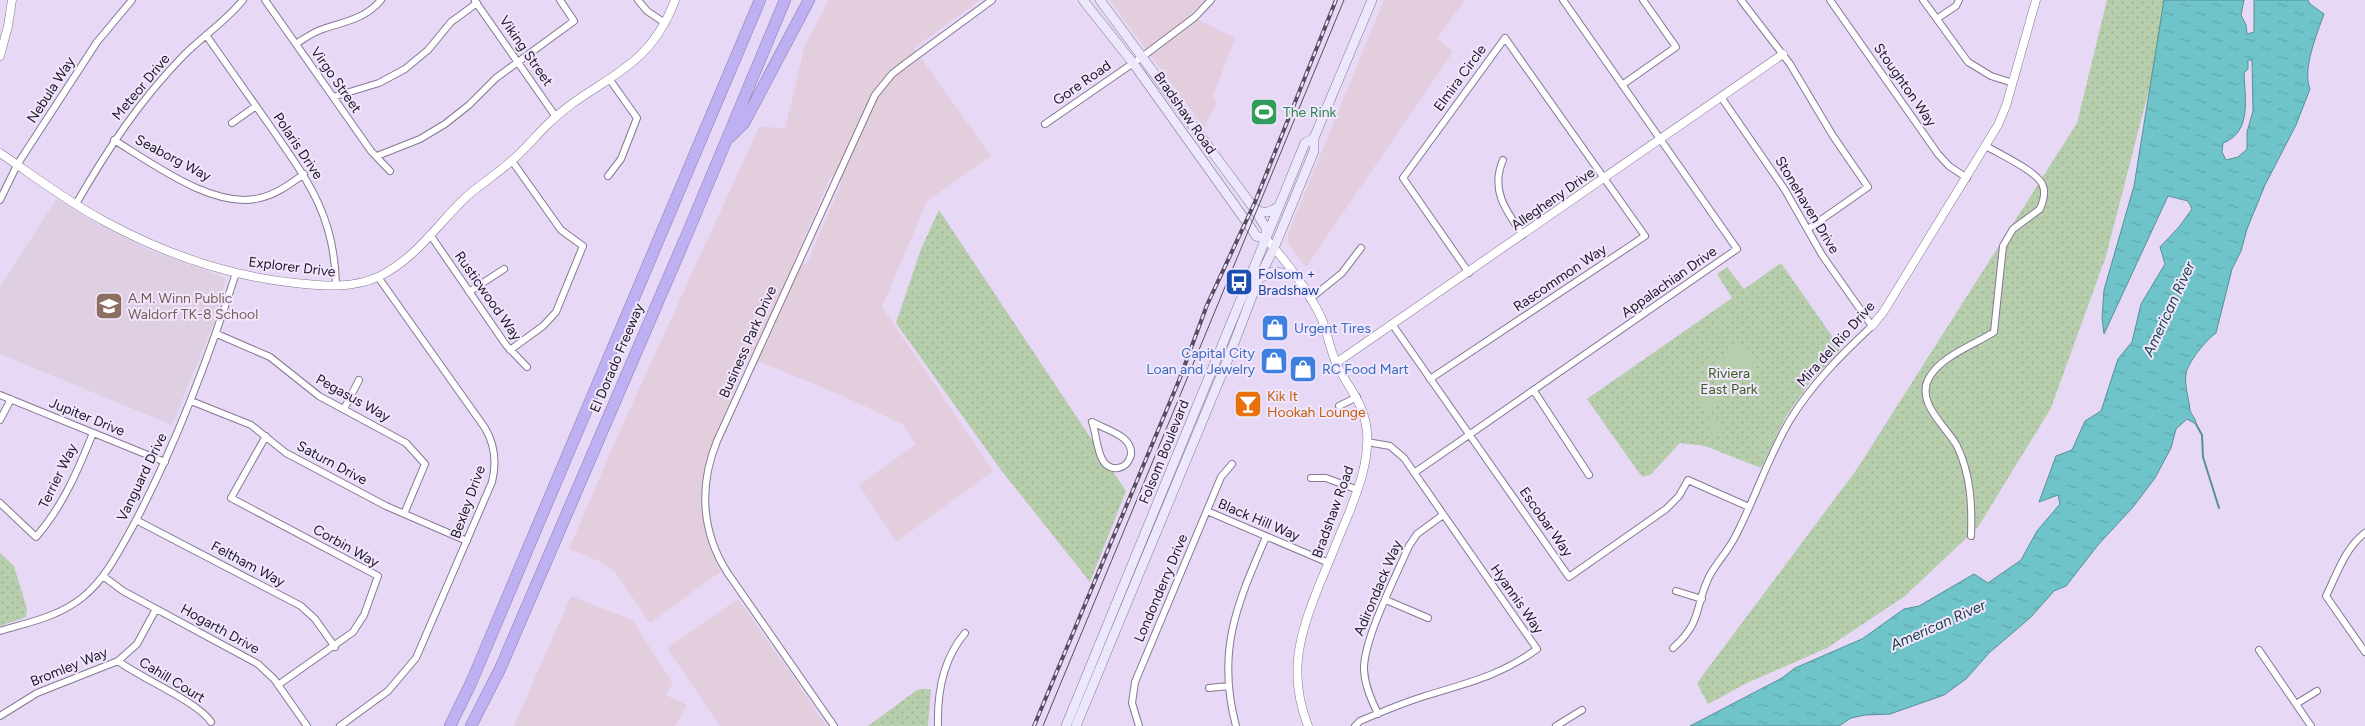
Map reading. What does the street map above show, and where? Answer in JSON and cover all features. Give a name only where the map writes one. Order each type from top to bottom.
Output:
[{"type":"highway","name":"El Dorado Freeway","points":[[450,726],[471,683],[744,38],[758,0]]},
{"type":"highway","name":"El Dorado Freeway","points":[[471,726],[500,669],[785,0]]},
{"type":"highway","points":[[726,141],[744,123],[809,0]]},
{"type":"main road","name":"Bradshaw Road","points":[[1083,0],[1133,64],[1252,231],[1256,236],[1266,239],[1266,228],[1253,207],[1100,0]]},
{"type":"main road","name":"Folsom Boulevard","points":[[1075,726],[1228,359],[1259,278],[1274,248],[1314,152],[1314,138],[1372,0]]},
{"type":"main road","name":"Folsom Boulevard","points":[[1066,726],[1305,143],[1314,138]]},
{"type":"main road","points":[[1253,207],[1261,212],[1269,212],[1279,206]]},
{"type":"main road","points":[[1259,278],[1273,272],[1293,274]]},
{"type":"main road","points":[[1075,726],[1075,716],[1088,685],[1085,680]]},
{"type":"street","points":[[0,56],[8,26],[12,0]]},
{"type":"street","name":"Nebula Way","points":[[0,200],[17,165],[97,42],[132,0]]},
{"type":"street","name":"Meteor Drive","points":[[76,204],[114,140],[144,100],[184,56],[243,0]]},
{"type":"street","name":"Virgo Street","points":[[265,0],[371,151],[390,171]]},
{"type":"street","points":[[296,44],[317,31],[358,19],[382,0]]},
{"type":"street","points":[[377,156],[420,139],[445,124],[469,105],[496,78],[574,21],[560,0]]},
{"type":"street","points":[[638,0],[647,11],[665,23]]},
{"type":"street","name":"Explorer Drive","points":[[0,153],[103,221],[152,245],[210,266],[286,282],[336,286],[360,283],[378,277],[410,256],[466,197],[512,161],[556,117],[610,80],[643,53],[665,23],[676,0]]},
{"type":"street","name":"Business Park Drive","points":[[834,726],[722,565],[711,540],[706,518],[705,497],[708,468],[717,440],[875,95],[892,74],[904,64],[992,0]]},
{"type":"street","name":"Gore Road","points":[[1045,124],[1133,64],[1195,17],[1211,0]]},
{"type":"street","name":"Appalachian Drive","points":[[1414,473],[1534,392],[1737,249],[1563,0]]},
{"type":"street","points":[[1622,85],[1676,47],[1644,0]]},
{"type":"street","points":[[1741,0],[1783,54],[1833,136],[1868,187],[1808,230]]},
{"type":"street","name":"Stoughton Way","points":[[1830,0],[1938,154],[1949,166],[1967,178]]},
{"type":"street","points":[[1923,0],[1938,18],[1968,62],[1991,76],[2013,83]]},
{"type":"street","points":[[1938,18],[1956,6],[1958,0]]},
{"type":"street","name":"Mira del Rio Drive","points":[[1673,648],[1691,629],[1705,585],[1735,537],[1779,440],[1798,407],[1822,376],[1872,326],[1884,311],[1986,146],[2003,114],[2036,0]]},
{"type":"street","points":[[333,97],[372,86],[405,69],[428,50],[456,17],[476,1]]},
{"type":"street","name":"Viking Street","points":[[476,1],[556,117]]},
{"type":"street","name":"Polaris Drive","points":[[206,35],[304,174],[321,206],[330,231],[336,286]]},
{"type":"street","name":"Elmira Circle","points":[[1469,273],[1402,178],[1505,38],[1604,179]]},
{"type":"street","name":"Allegheny Drive","points":[[1336,364],[1783,54]]},
{"type":"street","points":[[608,176],[621,159],[637,118],[610,80]]},
{"type":"street","name":"Stonehaven Drive","points":[[1721,97],[1785,190],[1822,255],[1872,326]]},
{"type":"street","points":[[232,123],[256,106]]},
{"type":"street","name":"Seaborg Way","points":[[114,140],[188,183],[205,191],[236,199],[252,199],[266,196],[304,174]]},
{"type":"street","points":[[1970,536],[1970,488],[1957,446],[1931,409],[1927,384],[1929,378],[1941,364],[1994,332],[2003,246],[2013,229],[2040,209],[2044,194],[2043,186],[2032,173],[1986,146]]},
{"type":"street","points":[[1504,160],[1498,176],[1498,193],[1505,209],[1523,236]]},
{"type":"street","points":[[510,350],[543,326],[556,312],[583,246],[561,230],[512,161]]},
{"type":"street","name":"Rascommon Way","points":[[1430,379],[1645,236],[1604,179]]},
{"type":"street","name":"Rusticwood Way","points":[[430,236],[510,350],[527,367]]},
{"type":"street","name":"Bradshaw Road","points":[[1266,239],[1293,274],[1321,317],[1336,364],[1357,397],[1365,420],[1367,442],[1366,462],[1358,490],[1304,624],[1298,648],[1298,692],[1308,726]]},
{"type":"street","points":[[1310,299],[1342,272],[1361,248]]},
{"type":"street","points":[[469,292],[504,269]]},
{"type":"street","name":"Vanguard Drive","points":[[0,631],[40,621],[66,609],[84,597],[103,576],[136,520],[165,462],[217,334],[236,273]]},
{"type":"street","name":"Bexley Drive","points":[[340,726],[388,691],[408,670],[423,645],[494,475],[495,454],[485,428],[378,277]]},
{"type":"street","name":"Escobar Way","points":[[1392,324],[1569,577],[1666,509],[1679,496],[1688,480],[1749,507]]},
{"type":"street","name":"Pegasus Way","points":[[217,334],[263,353],[308,388],[406,443],[425,464],[404,514]]},
{"type":"street","points":[[344,409],[359,380]]},
{"type":"street","points":[[1534,392],[1589,475]]},
{"type":"street","name":"Jupiter Drive","points":[[0,395],[165,462]]},
{"type":"street","points":[[1339,406],[1357,397]]},
{"type":"street","points":[[0,420],[11,399]]},
{"type":"street","name":"Saturn Drive","points":[[191,401],[250,424],[286,453],[404,514],[467,541]]},
{"type":"street","points":[[1092,422],[1116,435],[1129,442],[1132,455],[1124,466],[1113,468],[1101,460],[1092,422]]},
{"type":"street","name":"Terrier Way","points":[[0,503],[36,537],[54,516],[66,494],[93,433]]},
{"type":"street","name":"Corbin Way","points":[[266,436],[231,498],[378,576],[358,627],[335,646],[278,685]]},
{"type":"street","name":"Hyannis Way","points":[[1354,726],[1378,714],[1424,696],[1488,678],[1512,666],[1537,649],[1414,473],[1394,448],[1381,443],[1367,442]]},
{"type":"street","name":"Londonderry Drive","points":[[1140,726],[1132,703],[1134,686],[1221,477],[1232,464]]},
{"type":"street","points":[[1311,478],[1326,478],[1358,490]]},
{"type":"street","name":"Black Hill Way","points":[[1207,511],[1329,563]]},
{"type":"street","name":"Adirondack Way","points":[[1378,714],[1367,690],[1364,661],[1369,641],[1414,538],[1424,528],[1443,515]]},
{"type":"street","name":"Feltham Way","points":[[136,520],[301,606],[315,619],[335,646]]},
{"type":"street","points":[[2365,533],[2346,553],[2326,596],[2365,652]]},
{"type":"street","points":[[1236,726],[1229,686],[1229,649],[1234,620],[1242,592],[1266,536]]},
{"type":"street","name":"Hogarth Drive","points":[[103,576],[123,591],[251,659],[264,668],[307,726]]},
{"type":"street","points":[[1676,591],[1702,599]]},
{"type":"street","points":[[1386,600],[1428,618]]},
{"type":"street","name":"Bromley Way","points":[[0,716],[37,693],[118,661],[137,644],[156,609]]},
{"type":"street","points":[[938,726],[942,676],[952,652],[965,633]]},
{"type":"street","points":[[2259,650],[2311,726]]},
{"type":"street","name":"Cahill Court","points":[[118,661],[139,676],[198,709],[211,722]]},
{"type":"street","points":[[1209,688],[1229,686]]},
{"type":"street","points":[[2296,704],[2317,691]]},
{"type":"street","points":[[1556,726],[1582,710]]},
{"type":"shaded area","points":[[829,0],[980,0],[914,48],[991,156],[927,201],[882,307],[993,471],[896,542],[859,485],[916,444],[902,424],[843,396],[748,357],[708,456],[702,481],[700,504],[705,534],[720,572],[650,623],[615,572],[601,562],[569,549],[618,435],[759,127],[785,128],[805,45]],"holes":[[[831,176],[842,181],[807,264],[794,261]]]},
{"type":"shaded area","points":[[1109,0],[1205,0],[1189,15],[1235,38],[1213,96],[1217,102],[1204,127]]},
{"type":"shaded area","points":[[1384,0],[1465,0],[1437,38],[1453,52],[1306,267],[1288,244],[1288,234]]},
{"type":"shaded area","name":"A.M. Winn Public Waldorf TK-8 School","points":[[57,198],[85,217],[147,249],[226,278],[213,325],[172,425],[0,354],[0,287]]},
{"type":"shaded area","points":[[571,596],[632,620],[673,683],[666,695],[687,705],[675,726],[514,726]]},
{"type":"shaded area","points":[[738,599],[826,726],[720,726],[667,648]]},
{"type":"green space","points":[[2107,0],[2172,0],[2106,256],[2051,408],[1978,527],[1905,596],[1827,648],[1747,683],[1708,704],[1697,683],[1857,469],[2077,123]]},
{"type":"green space","points":[[939,210],[1126,491],[1090,582],[1001,470],[896,323],[921,249]]},
{"type":"green space","name":"Riviera East Park","points":[[1781,263],[1841,349],[1808,385],[1785,418],[1761,468],[1705,446],[1680,443],[1650,475],[1642,477],[1587,399],[1732,298],[1717,274],[1727,267],[1744,289]]},
{"type":"green space","points":[[1740,344],[1759,371],[1733,389],[1714,362]]},
{"type":"green space","points":[[1704,377],[1721,401],[1707,411],[1690,387]]},
{"type":"green space","points":[[1714,418],[1724,431],[1715,437],[1706,424]]},
{"type":"green space","points":[[0,553],[14,566],[27,609],[26,617],[0,626]]},
{"type":"green space","points":[[931,689],[928,726],[868,726],[917,690]]},
{"type":"water","name":"American River","points":[[2164,0],[2244,0],[2241,15],[2246,25],[2247,34],[2254,32],[2254,0],[2308,0],[2310,4],[2324,14],[2309,62],[2308,81],[2310,89],[2296,125],[2265,185],[2247,229],[2241,251],[2232,269],[2216,333],[2198,352],[2187,369],[2187,392],[2190,410],[2196,424],[2187,419],[2176,429],[2171,448],[2155,478],[2066,586],[2054,591],[2031,617],[1989,653],[1966,679],[1944,695],[1890,714],[1865,715],[1851,718],[1839,726],[1690,726],[1782,678],[1795,668],[1862,639],[1904,609],[1919,606],[1974,574],[1988,583],[2021,560],[2037,531],[2060,504],[2058,495],[2039,502],[2056,456],[2072,450],[2085,421],[2101,411],[2118,359],[2132,342],[2141,304],[2165,264],[2160,247],[2179,227],[2192,209],[2188,201],[2168,196],[2104,334],[2102,318],[2104,290],[2134,186]],"holes":[[[2248,60],[2252,60],[2253,111],[2247,132],[2247,149],[2238,157],[2226,160],[2222,152],[2223,143],[2232,138],[2239,131],[2243,123],[2245,114],[2244,73],[2248,69]]]},
{"type":"waterway","points":[[2196,424],[2202,435],[2203,457],[2219,508]]},
{"type":"tram line","points":[[1043,726],[1344,0]]},
{"type":"railway","points":[[1034,726],[1180,378],[1207,305],[1255,202],[1336,0]]},
{"type":"place","name":"The Rink","points":[[1264,112]]},
{"type":"place","name":"Folsom + Bradshaw","points":[[1239,282]]},
{"type":"place","name":"A.M. Winn Public Waldorf TK-8 School","points":[[109,306]]},
{"type":"place","name":"Urgent Tires","points":[[1275,328]]},
{"type":"place","name":"Capital City Loan and Jewelry","points":[[1274,361]]},
{"type":"place","name":"RC Food Mart","points":[[1303,369]]},
{"type":"place","name":"Kik It Hookah Lounge","points":[[1248,404]]}]
